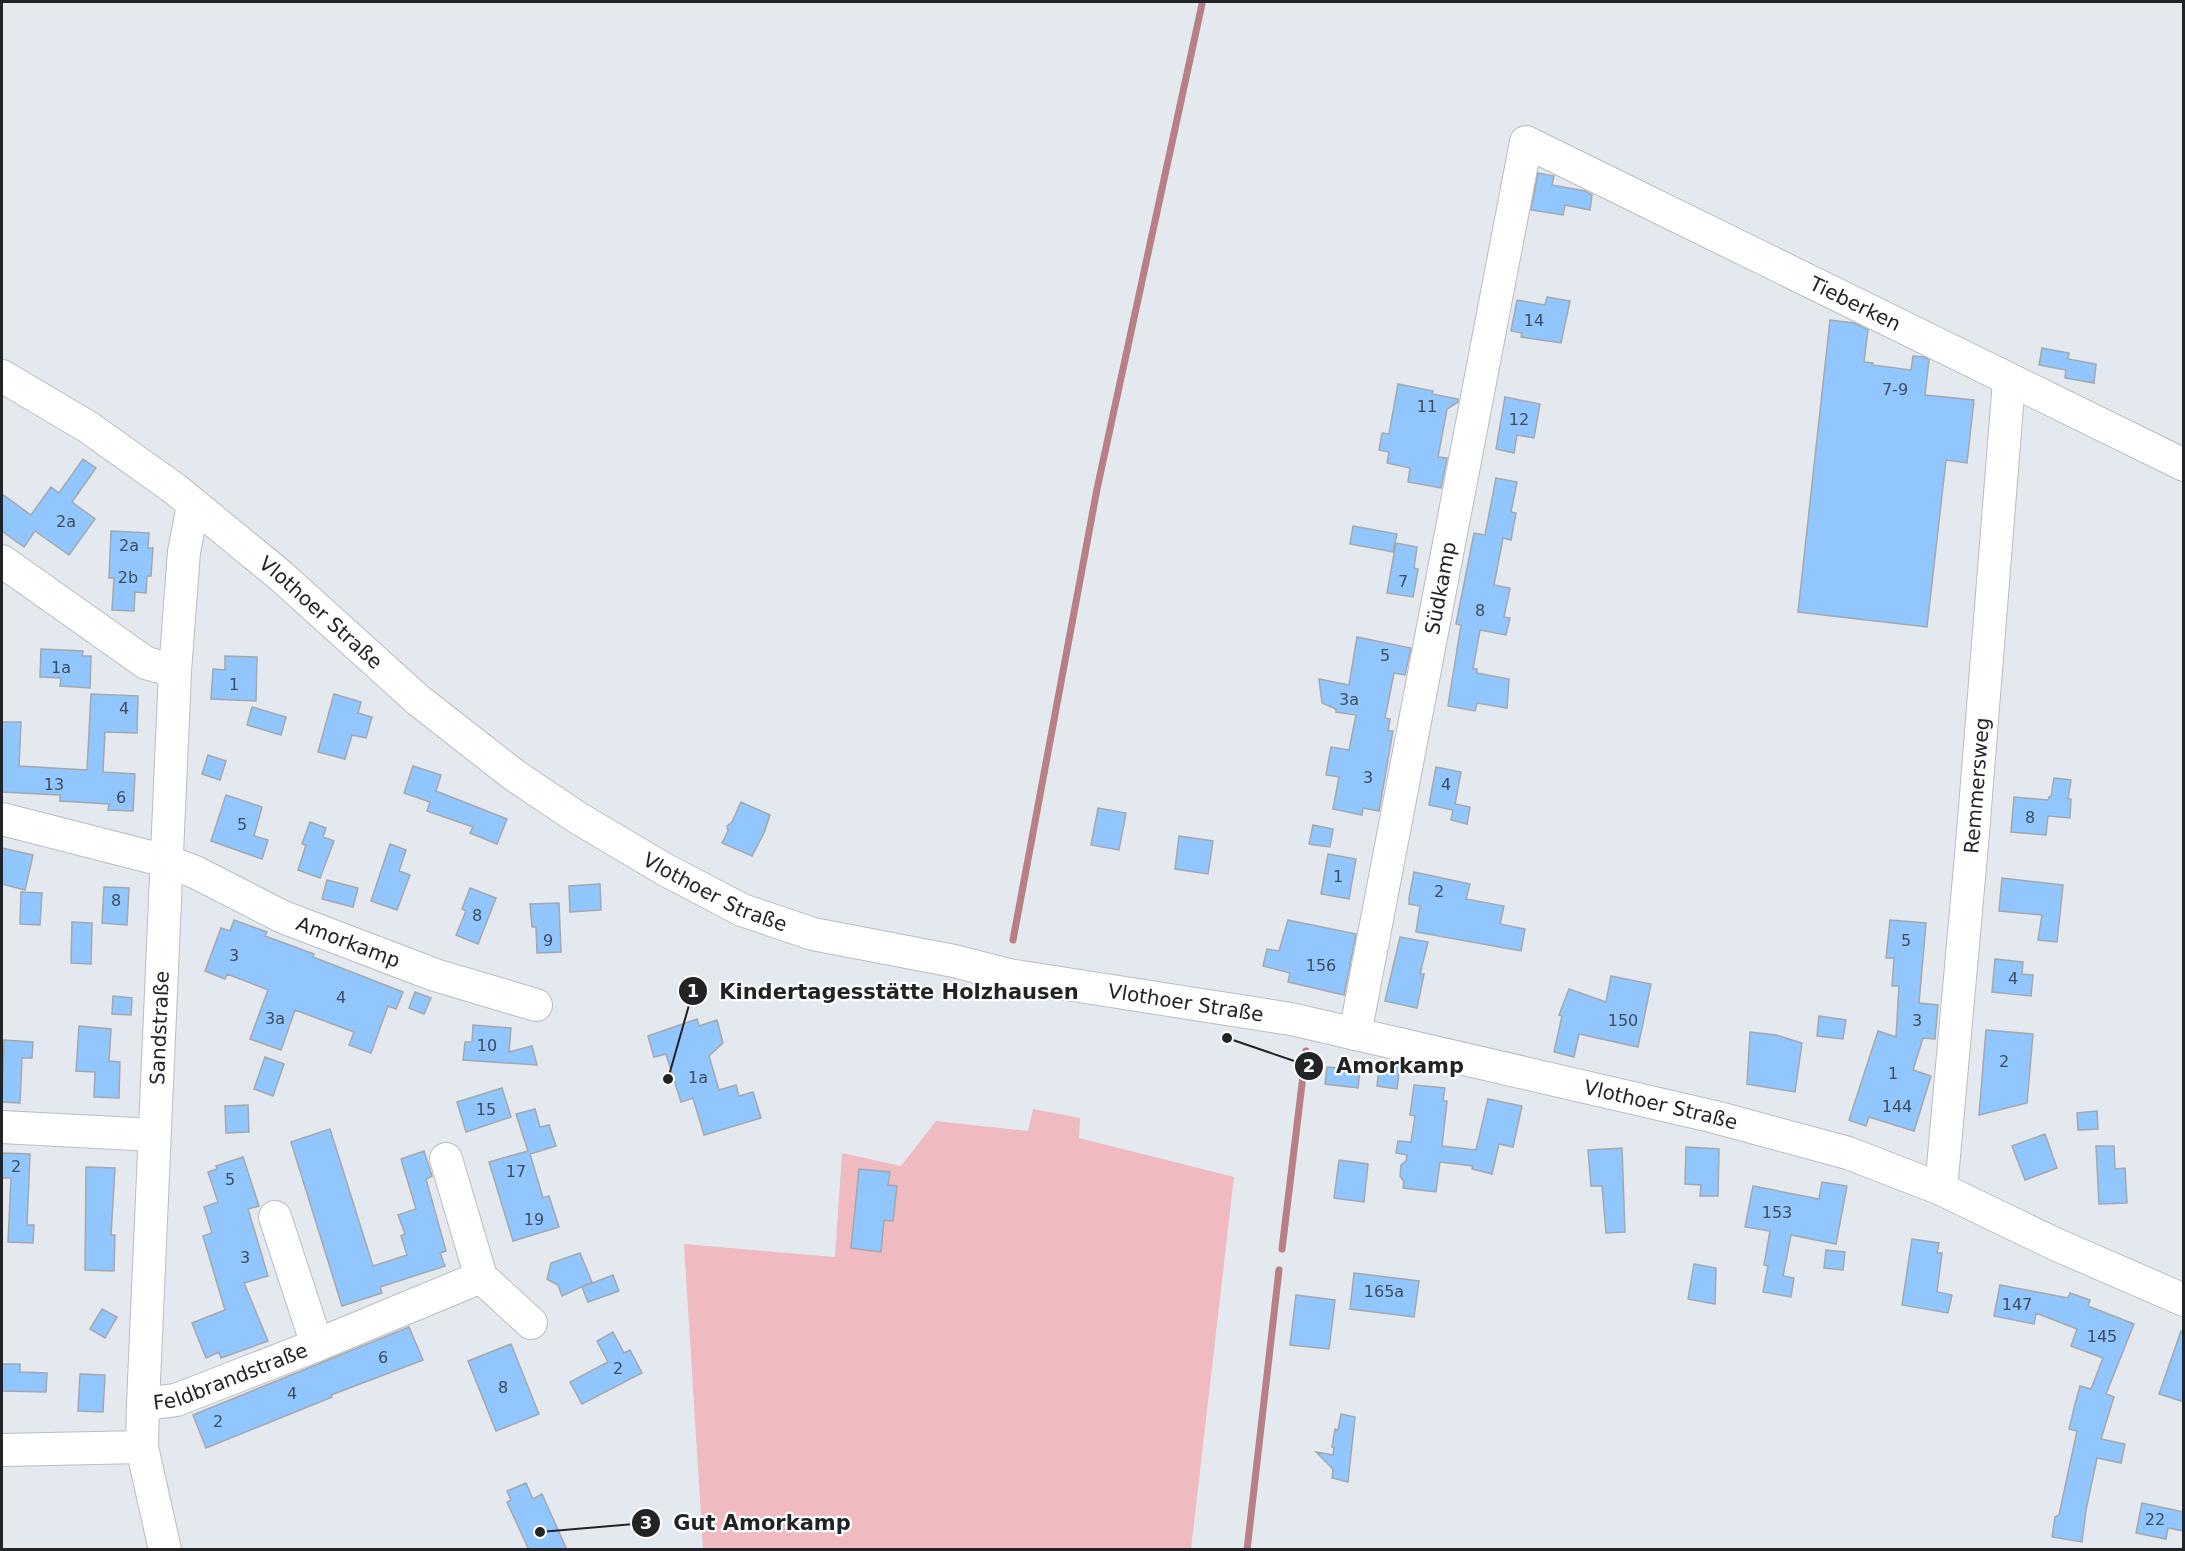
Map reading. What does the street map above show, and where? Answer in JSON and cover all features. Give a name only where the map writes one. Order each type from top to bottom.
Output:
[{"type":"street","name":"Tieberken","points":[[1526,142],[2184,465]]},
{"type":"street","name":"Südkamp","points":[[1354,1034],[1526,142]]},
{"type":"street","name":"Vlothoer Straße","points":[[2,376],[88,427],[175,489],[280,576],[418,700],[513,775],[578,818],[664,869],[742,910],[813,934],[954,961],[1009,975],[1291,1019],[1715,1117],[1848,1153],[1941,1189],[2055,1244],[2184,1300]]},
{"type":"street","name":"Remmersweg","points":[[1941,1189],[1973,833],[2009,381]]},
{"type":"street","name":"Sandstraße","points":[[165,1550],[142,1447],[143,1404],[175,671],[184,552],[193,505]]},
{"type":"street","points":[[2,561],[146,663],[175,671]]},
{"type":"street","name":"Amorkamp","points":[[2,819],[166,861],[195,872],[294,921],[435,975],[536,1005]]},
{"type":"street","points":[[2,1127],[154,1135]]},
{"type":"street","points":[[446,1159],[481,1277],[531,1323]]},
{"type":"street","name":"Feldbrandstraße","points":[[275,1217],[317,1345]]},
{"type":"street","name":"Feldbrandstraße","points":[[143,1404],[176,1400],[481,1277]]},
{"type":"street","points":[[2,1450],[142,1447]]},
{"type":"shaded area","points":[[1033,1109],[1080,1118],[1079,1138],[1234,1177],[1191,1549],[703,1549],[684,1244],[835,1257],[842,1153],[901,1166],[936,1121],[1028,1131]]},
{"type":"building","points":[[1538,173],[1554,176],[1552,185],[1585,191],[1592,195],[1590,210],[1565,205],[1563,215],[1531,210]]},
{"type":"building","points":[[1547,297],[1570,301],[1561,343],[1521,337],[1522,333],[1511,331],[1517,300],[1545,305]]},
{"type":"building","points":[[1830,320],[1854,323],[1868,330],[1864,362],[1911,370],[1913,356],[1924,357],[1929,360],[1925,395],[1974,400],[1967,463],[1946,460],[1927,627],[1798,612]]},
{"type":"building","points":[[2042,348],[2069,353],[2068,359],[2096,364],[2094,383],[2065,378],[2066,370],[2039,365]]},
{"type":"building","points":[[1398,384],[1458,399],[1458,402],[1447,409],[1438,457],[1447,458],[1441,488],[1408,482],[1410,468],[1387,463],[1389,452],[1379,450],[1382,433],[1389,434]]},
{"type":"building","points":[[1505,397],[1540,404],[1534,438],[1517,435],[1514,453],[1496,449]]},
{"type":"building","points":[[83,459],[96,468],[72,502],[95,519],[69,555],[35,531],[24,547],[2,531],[2,494],[31,515],[51,487],[59,493]]},
{"type":"building","points":[[1496,478],[1517,482],[1511,512],[1516,513],[1511,540],[1503,538],[1494,585],[1510,588],[1504,617],[1510,618],[1506,635],[1480,630],[1473,669],[1477,669],[1477,673],[1509,679],[1507,708],[1477,703],[1475,711],[1448,706],[1461,625],[1456,624],[1474,533],[1485,535]]},
{"type":"building","points":[[1353,526],[1397,534],[1393,552],[1350,544]]},
{"type":"building","points":[[111,531],[149,533],[148,548],[153,548],[151,576],[147,576],[146,593],[135,592],[134,611],[112,610],[114,578],[109,578]]},
{"type":"building","points":[[1396,543],[1417,547],[1414,568],[1418,569],[1413,597],[1387,593]]},
{"type":"building","points":[[1357,637],[1411,648],[1405,675],[1394,673],[1385,718],[1390,719],[1388,731],[1393,731],[1379,811],[1363,808],[1362,815],[1333,809],[1339,777],[1326,775],[1331,747],[1349,750],[1356,715],[1336,712],[1336,709],[1322,703],[1319,679],[1349,685]]},
{"type":"building","points":[[41,649],[83,651],[82,656],[91,656],[90,688],[60,686],[61,678],[40,677]]},
{"type":"building","points":[[225,656],[257,657],[256,701],[211,699],[213,669],[225,670]]},
{"type":"building","points":[[91,694],[138,696],[137,733],[105,732],[103,772],[135,774],[133,811],[108,810],[109,804],[60,801],[60,795],[2,792],[2,722],[21,722],[19,766],[87,770]]},
{"type":"building","points":[[334,694],[361,702],[358,713],[372,717],[366,738],[352,735],[345,759],[318,752]]},
{"type":"building","points":[[252,707],[286,717],[281,735],[247,725]]},
{"type":"building","points":[[208,755],[226,761],[220,780],[202,774]]},
{"type":"building","points":[[413,766],[441,775],[436,791],[507,819],[497,844],[470,833],[473,827],[427,811],[430,802],[404,793]]},
{"type":"building","points":[[1436,767],[1461,772],[1455,804],[1470,807],[1467,824],[1451,820],[1453,810],[1429,805]]},
{"type":"building","points":[[2054,778],[2071,780],[2068,799],[2071,799],[2070,818],[2048,816],[2046,835],[2011,832],[2014,797],[2048,800],[2051,797]]},
{"type":"building","points":[[226,795],[262,807],[254,836],[268,840],[262,859],[211,841]]},
{"type":"building","points":[[741,802],[770,815],[752,856],[722,843],[728,831],[727,826],[732,822]]},
{"type":"building","points":[[1098,808],[1126,813],[1119,850],[1091,845]]},
{"type":"building","points":[[310,822],[326,828],[323,837],[334,841],[320,878],[298,870],[306,845],[302,844]]},
{"type":"building","points":[[1313,825],[1333,829],[1330,847],[1309,844]]},
{"type":"building","points":[[1179,836],[1213,841],[1208,874],[1175,869]]},
{"type":"building","points":[[390,844],[406,850],[399,871],[410,875],[397,910],[371,901]]},
{"type":"building","points":[[2,848],[33,855],[25,890],[2,884]]},
{"type":"building","points":[[1328,854],[1356,859],[1349,899],[1321,894]]},
{"type":"building","points":[[1414,872],[1470,884],[1466,899],[1504,906],[1500,924],[1525,929],[1521,951],[1416,932],[1420,906],[1409,904]]},
{"type":"building","points":[[2002,878],[2063,885],[2057,942],[2038,940],[2042,915],[1999,911]]},
{"type":"building","points":[[327,880],[358,888],[353,907],[322,899]]},
{"type":"building","points":[[600,884],[601,910],[570,912],[569,886]]},
{"type":"building","points":[[104,887],[129,888],[127,925],[102,923]]},
{"type":"building","points":[[470,888],[496,898],[478,944],[456,935],[466,911],[462,909]]},
{"type":"building","points":[[21,892],[42,893],[40,925],[20,924]]},
{"type":"building","points":[[559,903],[561,952],[537,953],[536,927],[532,927],[530,904]]},
{"type":"building","points":[[234,920],[267,932],[265,936],[314,954],[313,957],[403,992],[396,1009],[388,1006],[371,1053],[349,1045],[354,1032],[295,1010],[281,1050],[250,1039],[268,990],[227,974],[225,979],[205,971],[221,928],[230,931]]},
{"type":"building","points":[[1288,920],[1356,934],[1344,995],[1288,982],[1290,973],[1263,966],[1267,949],[1279,951]]},
{"type":"building","points":[[1890,920],[1926,923],[1919,1003],[1938,1005],[1935,1039],[1923,1038],[1913,1070],[1931,1076],[1914,1131],[1869,1117],[1866,1126],[1849,1120],[1878,1031],[1896,1037],[1899,986],[1892,986],[1894,958],[1886,958]]},
{"type":"building","points":[[72,922],[92,923],[91,964],[71,963]]},
{"type":"building","points":[[1400,937],[1428,942],[1420,974],[1424,974],[1417,1008],[1385,1001]]},
{"type":"building","points":[[1995,959],[2023,962],[2022,974],[2033,975],[2031,996],[1992,992]]},
{"type":"building","points":[[1611,976],[1651,984],[1638,1047],[1579,1034],[1574,1057],[1554,1052],[1562,1016],[1559,1015],[1569,989],[1606,1002]]},
{"type":"building","points":[[415,992],[431,998],[424,1014],[409,1008]]},
{"type":"building","points":[[113,996],[132,998],[131,1015],[112,1014]]},
{"type":"building","points":[[1819,1016],[1846,1020],[1843,1039],[1817,1036]]},
{"type":"building","points":[[697,1019],[699,1026],[717,1020],[723,1043],[709,1056],[719,1090],[736,1085],[739,1096],[753,1092],[761,1118],[704,1135],[693,1098],[681,1102],[666,1054],[654,1057],[648,1036]]},
{"type":"building","points":[[473,1025],[511,1028],[509,1052],[532,1046],[537,1065],[463,1060],[465,1042],[472,1042]]},
{"type":"building","points":[[79,1026],[111,1029],[109,1061],[120,1062],[119,1098],[94,1097],[95,1072],[76,1071]]},
{"type":"building","points":[[1986,1030],[2033,1034],[2027,1103],[1979,1115]]},
{"type":"building","points":[[1750,1032],[1776,1035],[1802,1043],[1795,1092],[1747,1084]]},
{"type":"building","points":[[4,1040],[33,1042],[32,1058],[22,1058],[20,1103],[2,1102]]},
{"type":"building","points":[[265,1057],[284,1064],[273,1096],[254,1089]]},
{"type":"building","points":[[1380,1061],[1400,1065],[1397,1089],[1377,1086]]},
{"type":"building","points":[[1327,1067],[1360,1070],[1358,1088],[1325,1084]]},
{"type":"building","points":[[1414,1085],[1445,1088],[1443,1101],[1447,1101],[1442,1146],[1476,1150],[1488,1099],[1522,1106],[1513,1147],[1499,1144],[1492,1174],[1472,1169],[1473,1166],[1440,1162],[1436,1192],[1403,1188],[1404,1182],[1400,1176],[1401,1165],[1406,1161],[1407,1155],[1396,1153],[1398,1141],[1411,1142],[1415,1116],[1410,1115]]},
{"type":"building","points":[[502,1088],[511,1117],[466,1132],[457,1102]]},
{"type":"building","points":[[248,1105],[249,1132],[226,1133],[225,1106]]},
{"type":"building","points":[[535,1109],[540,1127],[549,1125],[556,1146],[530,1154],[543,1198],[549,1196],[559,1227],[513,1241],[489,1162],[528,1151],[516,1114]]},
{"type":"building","points":[[2097,1111],[2098,1129],[2078,1130],[2077,1113]]},
{"type":"building","points":[[330,1129],[373,1266],[407,1255],[401,1236],[405,1234],[398,1215],[416,1209],[401,1159],[424,1151],[432,1176],[426,1179],[446,1251],[440,1253],[445,1266],[380,1287],[382,1293],[342,1306],[291,1142]]},
{"type":"building","points":[[2045,1134],[2057,1168],[2025,1180],[2012,1146]]},
{"type":"building","points":[[2096,1146],[2114,1146],[2115,1169],[2125,1168],[2127,1203],[2099,1204]]},
{"type":"building","points":[[1686,1147],[1719,1149],[1718,1196],[1700,1196],[1701,1185],[1685,1184]]},
{"type":"building","points":[[1622,1148],[1625,1232],[1606,1233],[1602,1186],[1591,1186],[1588,1150]]},
{"type":"building","points":[[2,1153],[30,1154],[27,1225],[34,1225],[33,1243],[8,1242],[11,1178],[2,1178]]},
{"type":"building","points":[[243,1157],[259,1206],[248,1209],[268,1276],[244,1283],[268,1341],[221,1358],[219,1352],[206,1358],[192,1323],[225,1310],[203,1236],[212,1233],[204,1207],[218,1202],[208,1172],[217,1169],[216,1166]]},
{"type":"building","points":[[1339,1160],[1368,1164],[1364,1202],[1334,1198]]},
{"type":"building","points":[[86,1167],[115,1168],[111,1235],[115,1235],[114,1271],[85,1270]]},
{"type":"building","points":[[859,1169],[890,1172],[888,1185],[897,1186],[893,1221],[884,1220],[881,1252],[851,1248]]},
{"type":"building","points":[[1822,1182],[1847,1186],[1836,1244],[1791,1235],[1783,1276],[1794,1278],[1791,1297],[1763,1292],[1768,1266],[1764,1265],[1770,1231],[1745,1227],[1753,1186],[1819,1199]]},
{"type":"building","points":[[1912,1239],[1939,1243],[1937,1253],[1942,1253],[1937,1292],[1952,1295],[1948,1313],[1902,1305]]},
{"type":"building","points":[[1826,1250],[1845,1252],[1843,1270],[1824,1268]]},
{"type":"building","points":[[580,1253],[592,1282],[562,1296],[558,1285],[547,1279],[551,1263]]},
{"type":"building","points":[[1694,1264],[1716,1268],[1715,1304],[1688,1299]]},
{"type":"building","points":[[1354,1273],[1419,1281],[1414,1317],[1350,1309]]},
{"type":"building","points":[[613,1275],[619,1291],[588,1302],[582,1287]]},
{"type":"building","points":[[2000,1285],[2068,1298],[2070,1293],[2090,1300],[2088,1306],[2134,1324],[2106,1394],[2114,1397],[2101,1439],[2125,1444],[2121,1463],[2097,1458],[2082,1542],[2052,1537],[2077,1431],[2069,1429],[2080,1386],[2091,1389],[2103,1358],[2071,1346],[2077,1329],[2036,1313],[2034,1324],[1994,1316]]},
{"type":"building","points":[[1296,1295],[1335,1300],[1329,1349],[1290,1345]]},
{"type":"building","points":[[102,1309],[117,1317],[105,1338],[90,1329]]},
{"type":"building","points":[[409,1327],[423,1360],[331,1395],[332,1397],[206,1448],[193,1415]]},
{"type":"building","points":[[2181,1331],[2184,1332],[2184,1402],[2159,1394]]},
{"type":"building","points":[[613,1332],[624,1353],[630,1350],[642,1373],[582,1404],[570,1382],[608,1362],[597,1341]]},
{"type":"building","points":[[511,1344],[539,1414],[496,1431],[468,1361]]},
{"type":"building","points":[[2,1364],[20,1364],[20,1372],[47,1373],[46,1392],[2,1391]]},
{"type":"building","points":[[80,1374],[105,1375],[103,1412],[78,1411]]},
{"type":"building","points":[[1341,1414],[1355,1417],[1348,1482],[1332,1478],[1333,1469],[1316,1452],[1333,1455],[1335,1429],[1338,1430]]},
{"type":"building","points":[[526,1483],[533,1499],[542,1494],[567,1550],[529,1550],[507,1502],[511,1500],[507,1491]]},
{"type":"building","points":[[2142,1503],[2184,1512],[2184,1531],[2168,1528],[2166,1539],[2136,1533]]},
{"type":"waterway","points":[[1013,940],[1097,489],[1202,4]]},
{"type":"waterway","points":[[1282,1249],[1306,1051]]},
{"type":"waterway","points":[[1247,1550],[1279,1270]]},
{"type":"place","name":"Amorkamp","points":[[1227,1038]]},
{"type":"place","name":"Kindertagesstätte Holzhausen","points":[[668,1079]]},
{"type":"place","name":"Gut Amorkamp","points":[[540,1532]]}]
